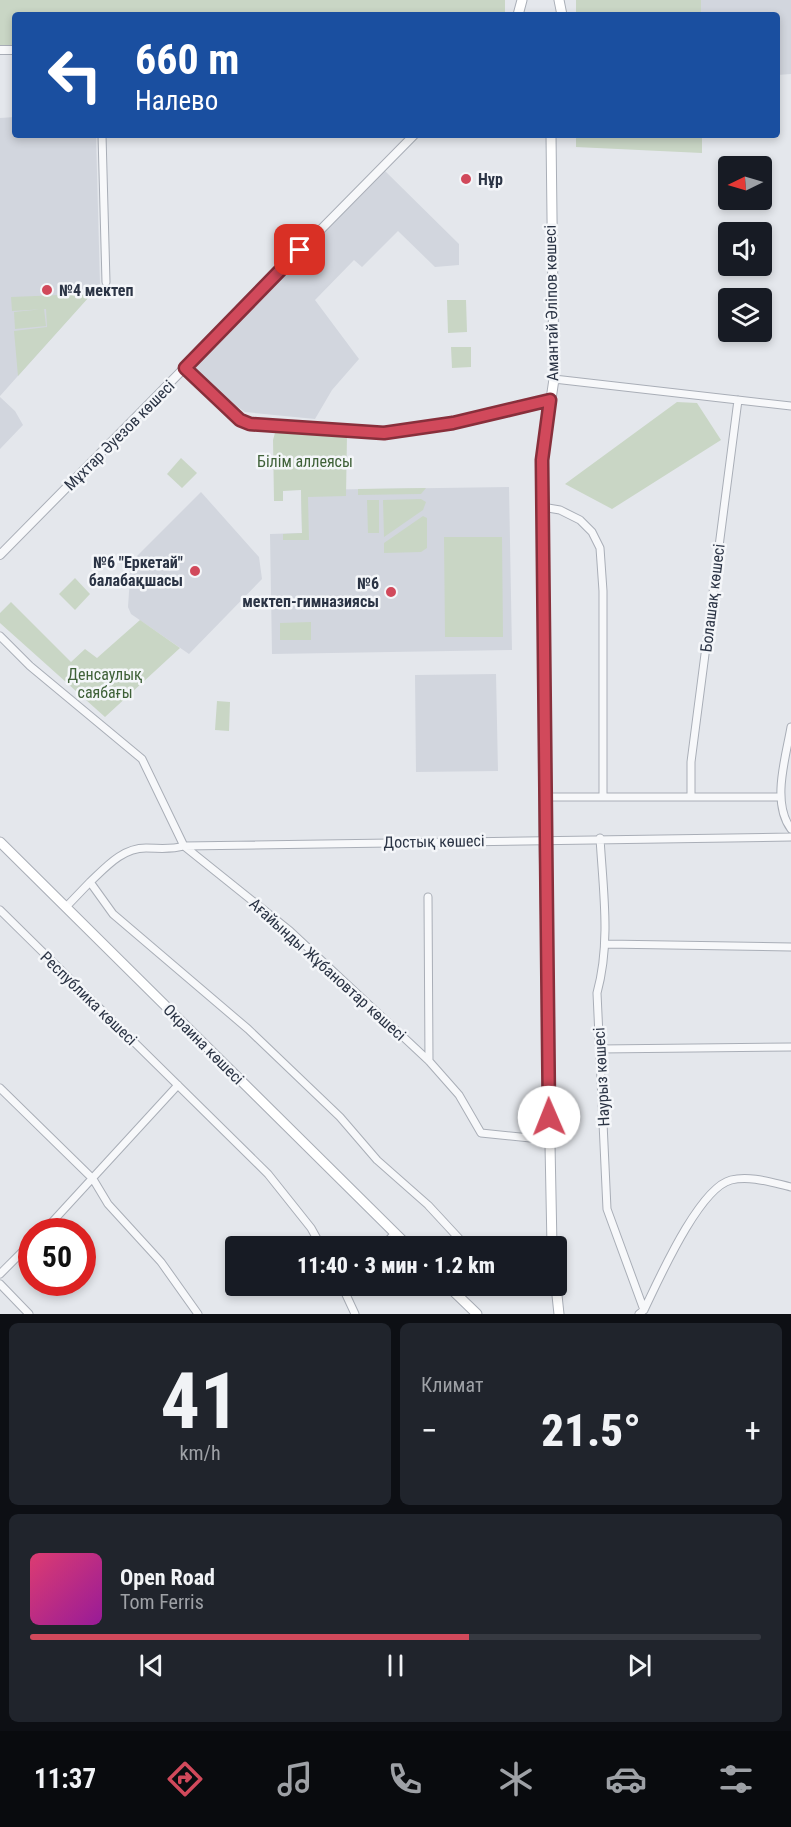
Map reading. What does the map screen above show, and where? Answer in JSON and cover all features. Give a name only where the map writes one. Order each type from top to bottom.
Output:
[{"type":"main road","name":"Амантай Әліпов көшесі","points":[[547,138],[549,150]]},
{"type":"main road","name":"Амантай Әліпов көшесі","points":[[551,138],[554,379],[542,450],[542,507],[544,839],[552,1236]]},
{"type":"main road","name":"Окраина көшесі","points":[[0,842],[398,1236]]},
{"type":"main road","points":[[458,1296],[477,1314]]},
{"type":"main road","points":[[557,1296],[559,1314]]},
{"type":"street","points":[[102,138],[106,282]]},
{"type":"street","name":"Мұхтар Әуезов көшесі","points":[[0,555],[411,138]]},
{"type":"street","points":[[185,368],[231,412],[250,424],[384,433],[453,423],[550,400]]},
{"type":"street","points":[[554,379],[791,406]]},
{"type":"street","name":"Болашақ көшесі","points":[[692,797],[691,762],[738,400]]},
{"type":"street","points":[[542,507],[560,510],[580,520],[592,532],[600,548],[603,591],[603,797]]},
{"type":"street","name":"Ағайынды Жұбановтар көшесі","points":[[0,636],[30,666],[142,759],[183,846],[290,931],[429,1061],[459,1095],[481,1133],[550,1140]]},
{"type":"street","points":[[791,727],[780,797],[787,823],[791,829]]},
{"type":"street","points":[[544,796],[780,797]]},
{"type":"street","name":"Достық көшесі","points":[[66,907],[90,882],[125,852],[136,848],[600,838],[791,837]]},
{"type":"street","name":"Наурыз көшесі","points":[[600,838],[606,944],[604,967],[597,993],[607,1209],[641,1312]]},
{"type":"street","points":[[90,882],[113,914],[248,1029],[339,1117],[377,1160],[428,1205],[457,1236]]},
{"type":"street","points":[[428,897],[429,1061]]},
{"type":"street","name":"Республика көшесі","points":[[0,910],[268,1174],[315,1236]]},
{"type":"street","points":[[606,944],[791,947]]},
{"type":"street","points":[[600,1049],[791,1047]]},
{"type":"street","points":[[56,1218],[178,1085]]},
{"type":"street","points":[[0,1088],[93,1179],[108,1204],[161,1262],[198,1314]]},
{"type":"street","points":[[641,1312],[700,1206],[719,1185],[737,1179],[791,1187]]},
{"type":"street","points":[[392,1236],[395,1233]]},
{"type":"street","points":[[0,1274],[18,1256]]},
{"type":"street","points":[[0,1284],[29,1314]]},
{"type":"street","points":[[348,1296],[356,1314]]},
{"type":"shaded area","points":[[701,0],[791,0],[791,74],[780,75],[780,12],[701,12]]},
{"type":"shaded area","name":"№4 мектеп","points":[[12,117],[12,138],[96,138],[100,284],[0,396],[0,118]]},
{"type":"shaded area","points":[[384,170],[459,244],[459,265],[435,267],[398,231],[362,267],[354,260],[315,300],[359,359],[332,390],[315,419],[245,412],[193,369]]},
{"type":"shaded area","points":[[0,397],[15,411],[23,425],[0,449]]},
{"type":"shaded area","name":"№6 мектеп-гимназиясы","points":[[509,487],[512,650],[272,654],[270,534],[302,533],[301,490]]},
{"type":"shaded area","name":"№6 \"Еркетай\" балабақшасы","points":[[201,492],[259,557],[262,579],[189,654],[131,614],[128,607],[131,562]]},
{"type":"shaded area","points":[[496,674],[498,771],[416,772],[415,675]]},
{"type":"green space","points":[[0,0],[505,0],[505,12],[12,12],[12,45],[0,45]]},
{"type":"green space","points":[[576,0],[701,0],[701,12],[576,12]]},
{"type":"green space","points":[[576,138],[702,138],[702,153],[576,147]]},
{"type":"green space","points":[[85,294],[89,297],[18,376],[14,331],[47,327],[46,309],[12,311],[11,297]]},
{"type":"green space","points":[[447,300],[466,300],[467,332],[448,333]]},
{"type":"green space","points":[[44,309],[46,326],[15,329],[14,312]]},
{"type":"green space","points":[[451,347],[471,347],[471,367],[452,368]]},
{"type":"green space","points":[[677,402],[697,403],[721,440],[612,509],[565,484]]},
{"type":"green space","name":"Білім аллеясы","points":[[276,429],[347,435],[346,496],[308,497],[309,540],[283,540],[283,534],[302,533],[301,490],[283,491],[283,501],[274,501],[273,440]]},
{"type":"green space","points":[[181,458],[197,473],[182,488],[167,474]]},
{"type":"green space","points":[[426,488],[421,494],[358,495],[358,489]]},
{"type":"green space","points":[[421,499],[426,502],[423,510],[384,537],[383,500]]},
{"type":"green space","points":[[367,500],[379,500],[379,533],[368,533]]},
{"type":"green space","points":[[423,516],[427,518],[427,548],[421,552],[384,553],[384,543]]},
{"type":"green space","points":[[444,537],[502,537],[503,637],[445,637]]},
{"type":"green space","points":[[75,578],[90,594],[75,610],[59,594]]},
{"type":"green space","name":"Денсаулық саябағы","points":[[11,602],[71,662],[85,649],[97,658],[140,620],[180,648],[105,717],[0,623],[0,613]]},
{"type":"green space","points":[[311,622],[311,640],[280,640],[280,623]]},
{"type":"green space","points":[[217,701],[230,702],[229,731],[215,730]]},
{"type":"place","name":"Нұр","points":[[466,179]]},
{"type":"place","name":"№4 мектеп","points":[[47,290]]},
{"type":"place","name":"№6 \"Еркетай\" балабақшасы","points":[[195,571]]},
{"type":"place","name":"№6 мектеп-гимназиясы","points":[[391,592]]},
{"type":"route","points":[[300,250],[185,368],[240,420],[266,426],[276,424],[384,433],[435,427],[512,411],[550,400],[542,460],[544,839],[549,1117]]}]
